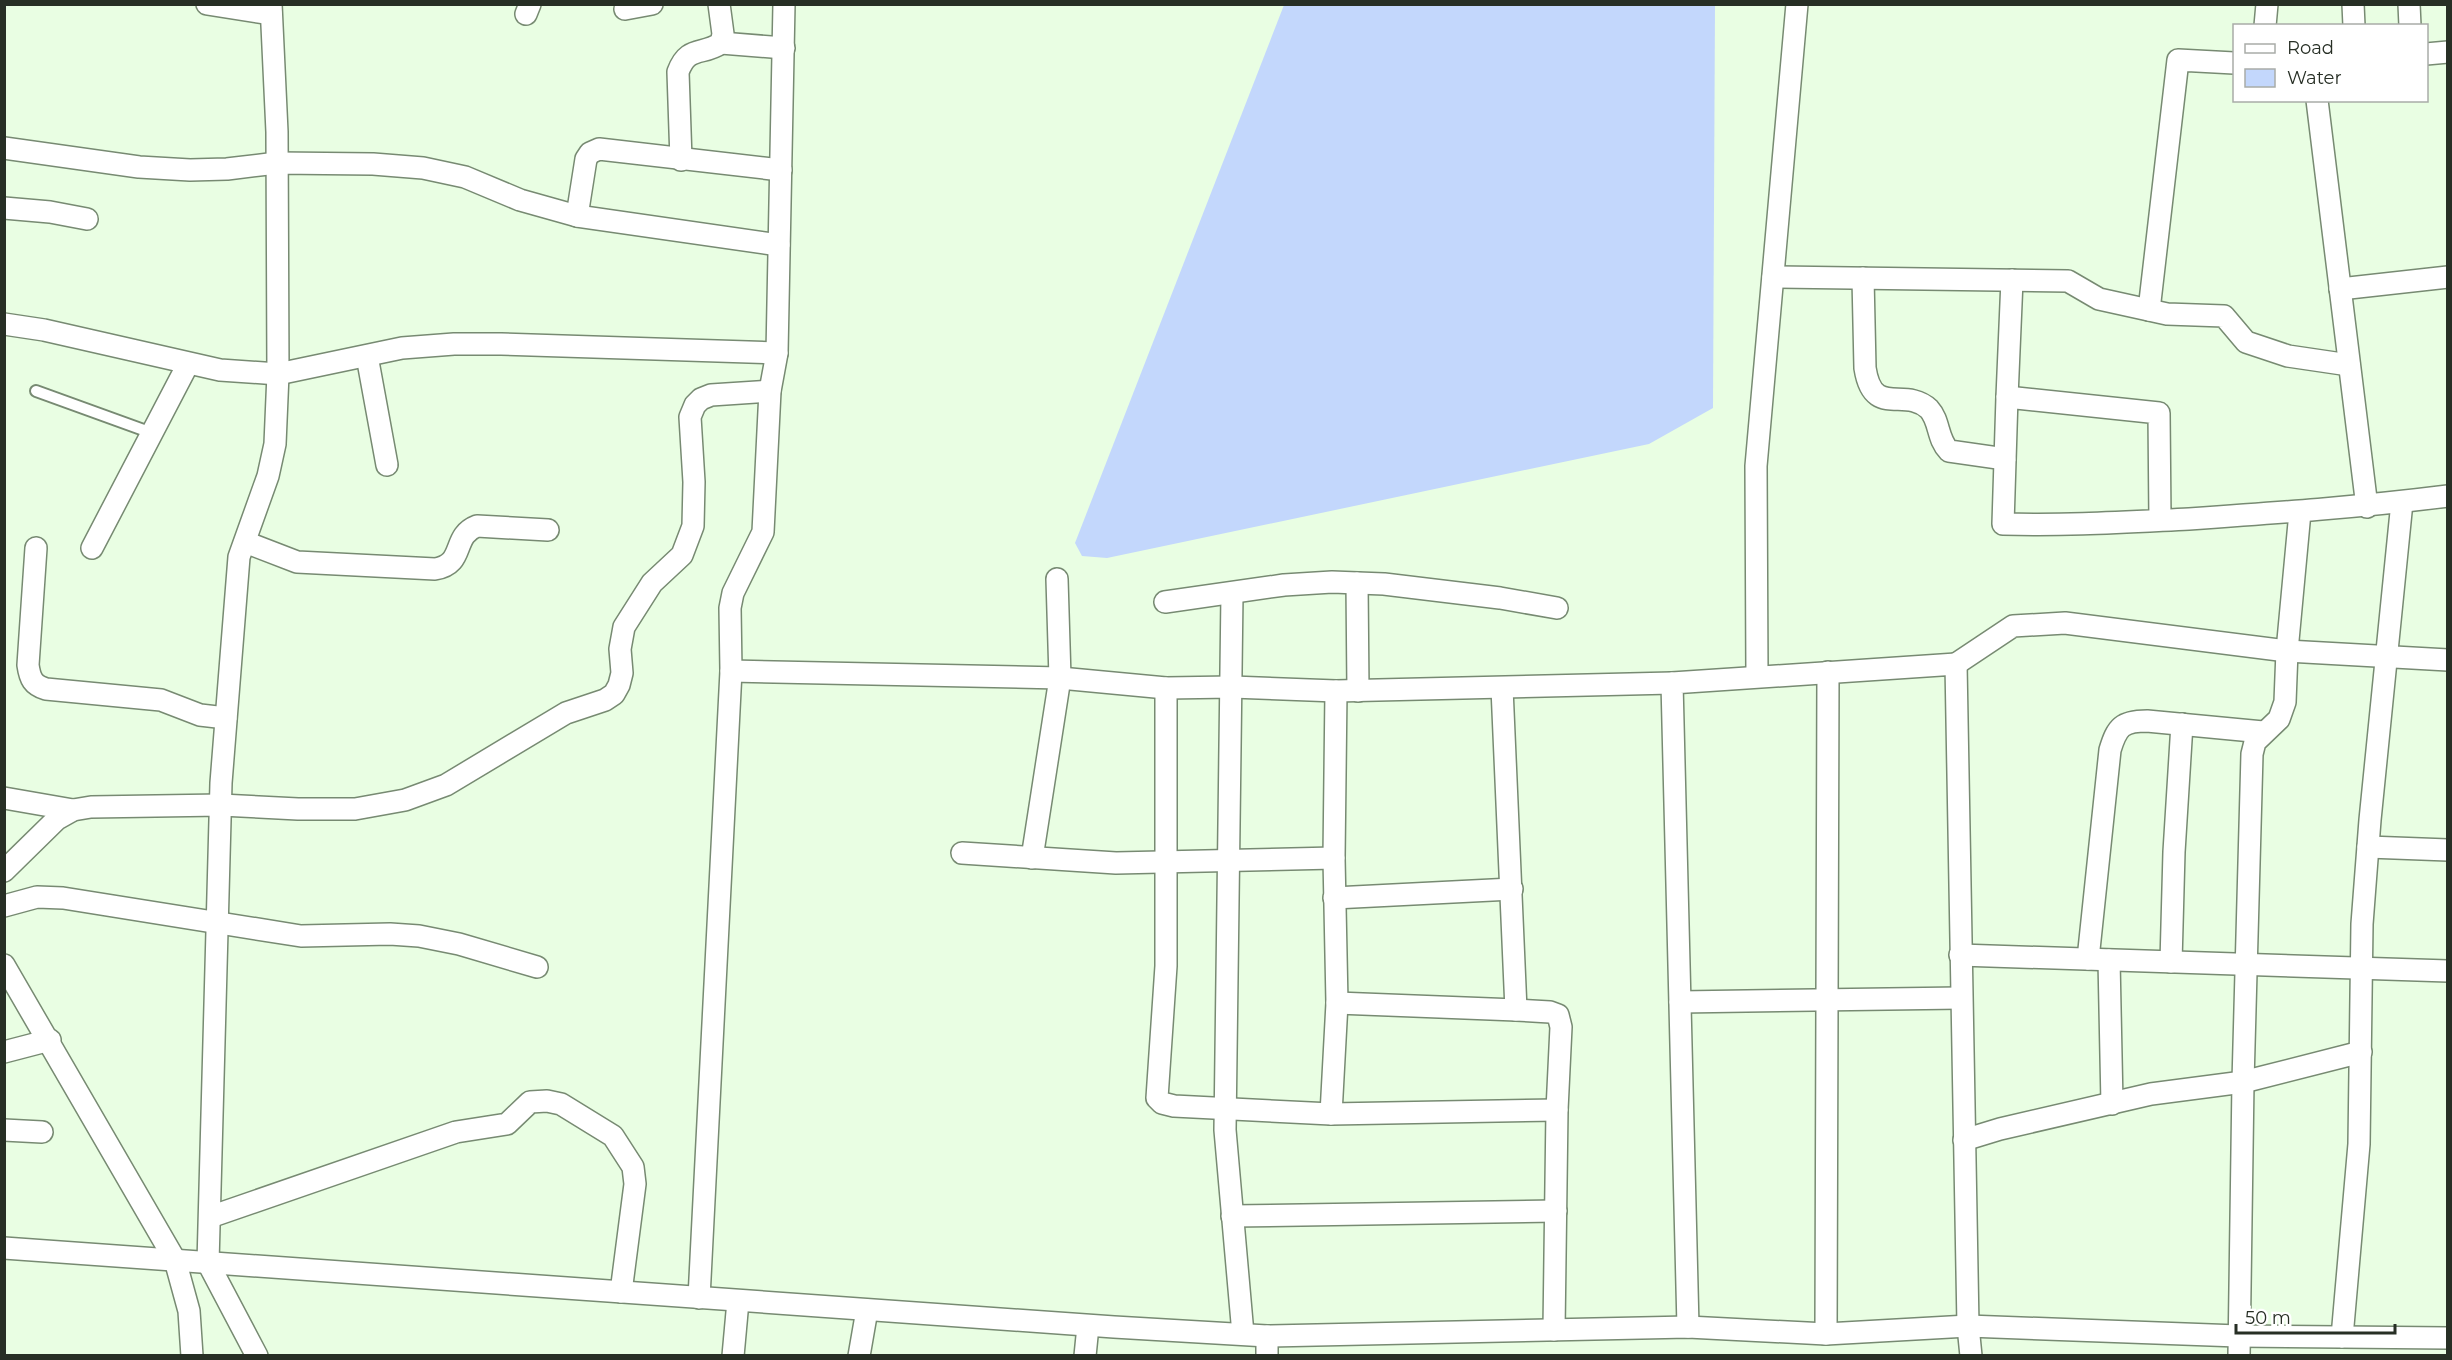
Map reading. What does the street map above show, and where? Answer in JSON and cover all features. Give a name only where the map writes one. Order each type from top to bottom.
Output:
[{"type":"street","points":[[207,4],[271,9],[277,163],[278,374],[275,444],[268,476],[239,557],[220,805],[208,1263],[257,1356]]},
{"type":"street","points":[[625,9],[652,4]]},
{"type":"street","points":[[719,4],[722,44]]},
{"type":"street","points":[[699,1298],[731,671],[730,608],[733,593],[756,549],[764,524],[770,391],[777,353],[784,4]]},
{"type":"street","points":[[1757,676],[1756,466],[1797,4]]},
{"type":"street","points":[[2265,24],[2267,4]]},
{"type":"street","points":[[2353,4],[2354,24]]},
{"type":"street","points":[[2409,4],[2410,24]]},
{"type":"street","points":[[681,160],[678,72],[683,60],[690,54],[722,44],[784,48]]},
{"type":"street","points":[[2428,54],[2448,52]]},
{"type":"street","points":[[2149,310],[2178,60],[2233,63]]},
{"type":"street","points":[[2318,102],[2367,507]]},
{"type":"street","points":[[4,148],[139,168],[208,170],[277,163],[373,164],[423,168],[465,177],[520,200],[577,216],[779,245]]},
{"type":"street","points":[[577,216],[584,168],[590,153],[598,150],[781,170]]},
{"type":"street","points":[[4,208],[50,212],[87,219]]},
{"type":"street","points":[[1773,277],[2068,281],[2099,299],[2167,314],[2224,316],[2246,342],[2288,356],[2349,365]]},
{"type":"street","points":[[2340,289],[2448,277]]},
{"type":"street","points":[[1863,278],[1865,368],[1872,391],[1885,398],[1909,400],[1929,410],[1940,438],[1949,451],[2005,459]]},
{"type":"street","points":[[2012,280],[2003,524],[2060,526],[2300,512],[2367,507],[2448,496]]},
{"type":"street","points":[[4,324],[44,330],[220,370],[278,374],[402,348],[501,344],[777,353]]},
{"type":"street","points":[[367,356],[387,465]]},
{"type":"street","points":[[92,548],[188,364]]},
{"type":"street","points":[[4,798],[73,810],[91,807],[220,805],[355,809],[405,800],[446,785],[566,713],[605,700],[614,694],[622,673],[620,649],[624,627],[652,583],[682,555],[693,526],[694,482],[690,417],[695,405],[701,399],[711,395],[770,391]]},
{"type":"street","points":[[2007,397],[2159,413],[2160,520]]},
{"type":"street","points":[[2342,1337],[2359,1144],[2362,924],[2402,502]]},
{"type":"street","points":[[2239,1346],[2252,754],[2255,742],[2279,719],[2285,702],[2287,651],[2300,512]]},
{"type":"street","points":[[245,542],[297,562],[435,569],[446,568],[455,560],[460,540],[466,530],[477,526],[548,530]]},
{"type":"street","points":[[36,548],[28,665],[30,678],[37,687],[160,700],[200,716],[226,718]]},
{"type":"street","points":[[1032,858],[1060,678],[1057,579]]},
{"type":"street","points":[[1166,602],[1284,585],[1332,582],[1384,584],[1500,598],[1557,608]]},
{"type":"street","points":[[1357,583],[1358,691]]},
{"type":"street","points":[[1232,594],[1225,1130],[1243,1334]]},
{"type":"street","points":[[731,671],[1060,678],[1166,688],[1232,687],[1336,691],[1672,683],[1956,664],[2013,626],[2065,623],[2287,651],[2448,660]]},
{"type":"street","points":[[1956,664],[1968,1326],[1971,1356]]},
{"type":"street","points":[[1826,1335],[1828,672]]},
{"type":"street","points":[[1672,683],[1688,1327]]},
{"type":"street","points":[[1166,688],[1166,966],[1157,1098],[1162,1103],[1174,1106],[1331,1114],[1557,1110]]},
{"type":"street","points":[[1502,688],[1516,1010]]},
{"type":"street","points":[[1331,1114],[1337,1003],[1334,898],[1336,691]]},
{"type":"street","points":[[2112,1104],[2098,960],[2110,750],[2115,736],[2122,726],[2132,721],[2264,732]]},
{"type":"street","points":[[2171,962],[2174,852],[2182,724]]},
{"type":"street","points":[[4,871],[57,819],[73,810]]},
{"type":"street","points":[[2368,847],[2448,850]]},
{"type":"street","points":[[962,853],[1116,863],[1334,858]]},
{"type":"street","points":[[1334,898],[1512,889]]},
{"type":"street","points":[[4,906],[37,897],[63,898],[301,936],[390,934],[419,936],[459,944],[537,967]]},
{"type":"street","points":[[1960,955],[2448,971]]},
{"type":"street","points":[[4,965],[50,1040],[175,1260],[189,1311],[192,1356]]},
{"type":"street","points":[[1680,1002],[1961,998]]},
{"type":"street","points":[[1337,1003],[1516,1010],[1550,1012],[1558,1015],[1561,1027],[1557,1110],[1554,1330]]},
{"type":"street","points":[[4,1052],[50,1040]]},
{"type":"street","points":[[1964,1140],[2000,1129],[2151,1094],[2243,1082],[2361,1052]]},
{"type":"street","points":[[210,1216],[447,1134],[507,1124],[530,1102],[547,1101],[561,1104],[613,1136],[633,1167],[635,1184],[621,1292]]},
{"type":"street","points":[[4,1130],[42,1132]]},
{"type":"street","points":[[1232,1216],[1556,1211]]},
{"type":"street","points":[[4,1248],[1088,1326],[1243,1334],[1267,1346],[1554,1330],[1688,1327],[1826,1335],[1968,1326],[2239,1346],[2342,1337],[2448,1338]]},
{"type":"street","points":[[733,1356],[738,1300]]},
{"type":"street","points":[[859,1356],[867,1310]]},
{"type":"street","points":[[1085,1356],[1088,1326]]},
{"type":"lane","points":[[36,391],[152,433]]},
{"type":"water","points":[[1284,5],[1715,5],[1713,408],[1649,444],[1107,558],[1082,556],[1075,543]]}]
